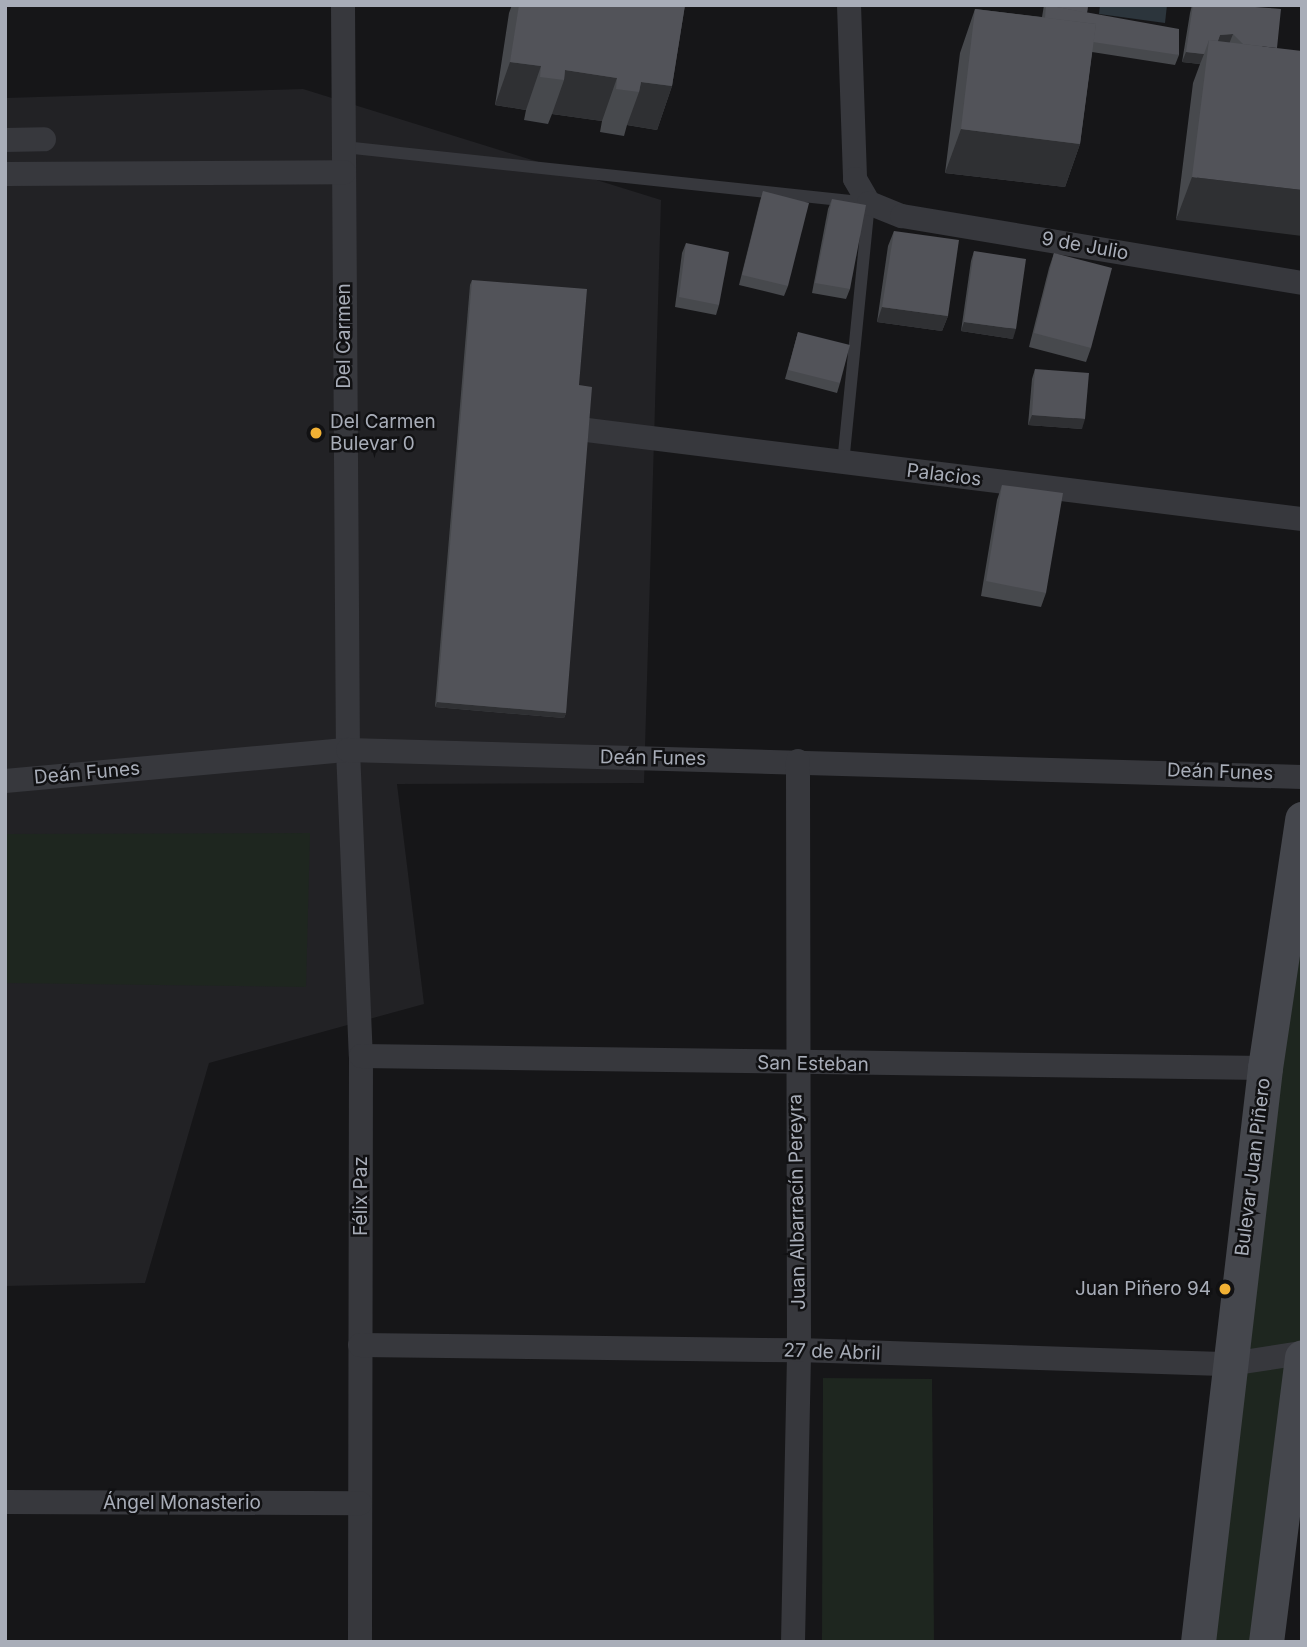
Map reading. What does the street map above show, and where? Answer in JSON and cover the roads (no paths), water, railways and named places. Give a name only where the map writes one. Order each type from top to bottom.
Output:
[{"type":"main road","name":"Bulevar Juan Piñero","points":[[1198,1642],[1265,1068],[1302,819]]},
{"type":"main road","points":[[1266,1642],[1302,1355]]},
{"type":"street","name":"Del Carmen","points":[[343,5],[348,750]]},
{"type":"street","points":[[849,5],[855,179],[869,203]]},
{"type":"street","points":[[5,140],[44,139]]},
{"type":"street","points":[[5,174],[344,172]]},
{"type":"street","name":"9 de Julio","points":[[869,203],[902,216],[1302,283]]},
{"type":"street","name":"Palacios","points":[[587,430],[1302,519]]},
{"type":"street","name":"Deán Funes","points":[[5,781],[348,750],[1302,777]]},
{"type":"street","name":"Félix Paz","points":[[348,750],[361,1056],[360,1642]]},
{"type":"street","name":"Juan Albarracín Pereyra","points":[[793,1642],[799,1350],[796,1064],[798,761]]},
{"type":"street","name":"San Esteban","points":[[361,1056],[796,1064],[1265,1068]]},
{"type":"street","name":"27 de Abril","points":[[360,1345],[799,1350],[1230,1364],[1302,1355]]},
{"type":"street","name":"Ángel Monasterio","points":[[5,1502],[360,1503]]},
{"type":"lane","points":[[344,147],[869,203],[843,463]]},
{"type":"place","name":"Del Carmen Bulevar 0","points":[[316,433]]},
{"type":"place","name":"Juan Piñero 94","points":[[1225,1289]]}]
